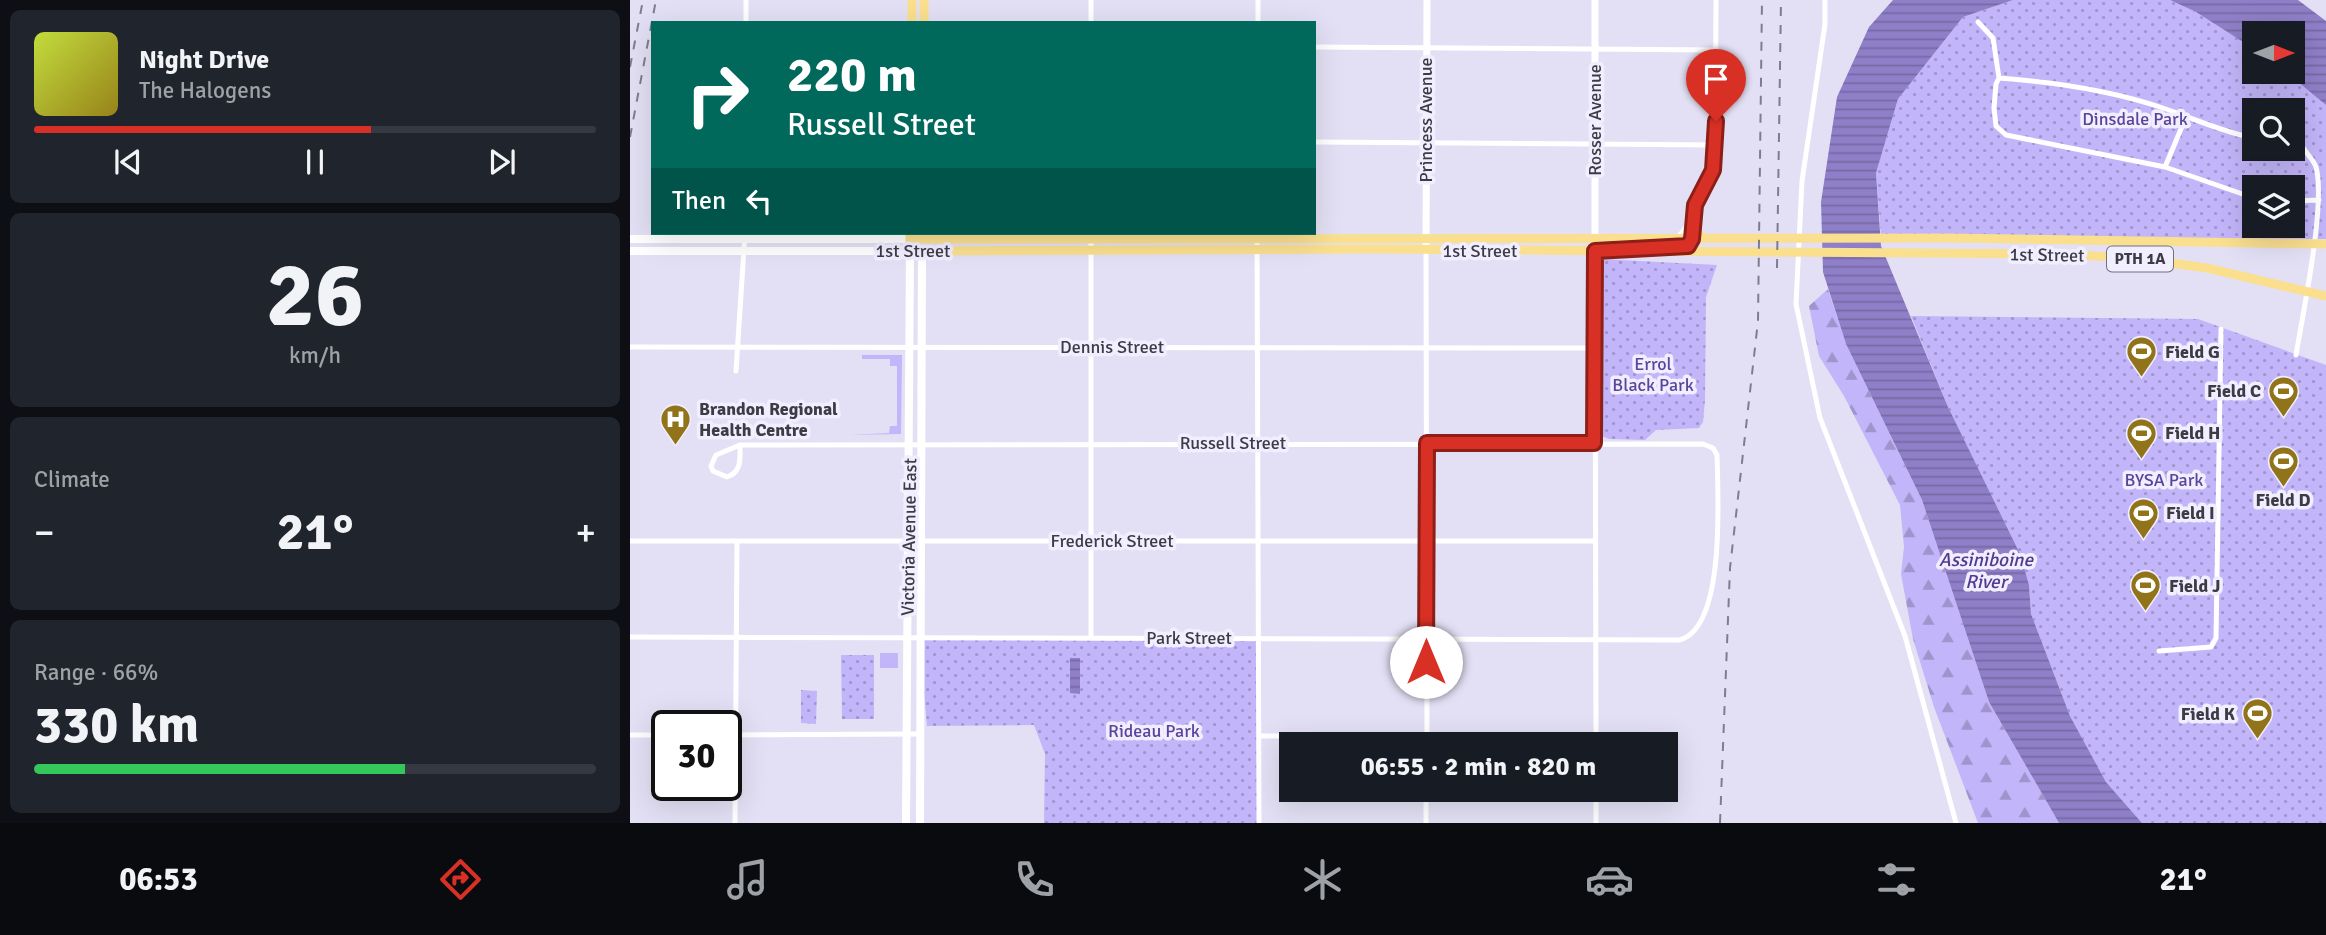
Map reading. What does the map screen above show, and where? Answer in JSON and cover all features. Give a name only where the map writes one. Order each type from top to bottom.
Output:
[{"type":"main road","points":[[912,0],[912,21]]},
{"type":"main road","points":[[924,0],[924,21]]},
{"type":"main road","points":[[1693,226],[1697,234],[1711,239]]},
{"type":"main road","name":"1st Street","points":[[630,239],[745,236],[1258,235],[1426,240],[1949,238],[2321,243]]},
{"type":"main road","points":[[910,236],[910,251]]},
{"type":"main road","points":[[922,251],[923,236]]},
{"type":"main road","points":[[1631,251],[1686,247],[1692,239]]},
{"type":"main road","name":"1st Street","points":[[630,251],[1258,249],[1950,254],[2134,258],[2207,268],[2326,296]]},
{"type":"main road","name":"Victoria Avenue East","points":[[906,823],[910,251]]},
{"type":"main road","name":"Victoria Avenue East","points":[[920,823],[918,734],[922,251]]},
{"type":"street","points":[[746,0],[746,21]]},
{"type":"street","points":[[1091,0],[1091,21]]},
{"type":"street","points":[[1258,0],[1258,21]]},
{"type":"street","name":"Princess Avenue","points":[[1426,251],[1427,0]]},
{"type":"street","name":"Rosser Avenue","points":[[1594,0],[1595,251]]},
{"type":"street","points":[[1670,239],[1683,233],[1710,178],[1716,145],[1716,0]]},
{"type":"street","points":[[1825,0],[1825,24],[1802,181],[1796,304],[1820,418],[1905,636],[1956,823]]},
{"type":"street","points":[[1978,22],[1993,38],[2000,78],[1996,84],[1996,126],[2006,135],[2165,167],[2242,194]]},
{"type":"street","points":[[1316,47],[1716,50]]},
{"type":"street","points":[[2000,78],[2055,82],[2141,102],[2227,133],[2242,136]]},
{"type":"street","points":[[2165,167],[2186,117]]},
{"type":"street","points":[[1316,142],[1716,145]]},
{"type":"street","points":[[2296,355],[2321,243],[2317,168],[2305,150]]},
{"type":"street","points":[[2305,201],[2319,200]]},
{"type":"street","points":[[1692,239],[1695,205]]},
{"type":"street","points":[[1258,235],[1259,823]]},
{"type":"street","points":[[736,372],[745,236]]},
{"type":"street","points":[[1091,236],[1091,638]]},
{"type":"street","points":[[1426,251],[1427,732]]},
{"type":"street","points":[[1595,251],[1596,732]]},
{"type":"street","points":[[2160,652],[2201,650],[2211,647],[2216,638],[2221,330]]},
{"type":"street","name":"Dennis Street","points":[[630,347],[1595,348]]},
{"type":"street","name":"Russell Street","points":[[740,445],[1258,442],[1703,444],[1715,450],[1717,460]]},
{"type":"street","points":[[740,445],[740,463],[736,472],[727,477],[713,471],[711,466],[716,455],[740,445]]},
{"type":"street","name":"Park Street","points":[[630,637],[1686,638],[1702,624],[1713,585],[1717,460]]},
{"type":"street","name":"Frederick Street","points":[[630,541],[1595,541]]},
{"type":"street","points":[[736,710],[737,541]]},
{"type":"street","points":[[742,735],[918,734]]},
{"type":"street","points":[[630,735],[651,735]]},
{"type":"street","points":[[1259,736],[1279,736]]},
{"type":"street","points":[[735,801],[735,823]]},
{"type":"street","points":[[1426,802],[1426,823]]},
{"type":"street","points":[[1596,802],[1596,823]]},
{"type":"green space","name":"Dinsdale Park","points":[[2013,0],[2170,0],[2196,12],[2242,41],[2242,84],[2302,84],[2326,105],[2326,239],[1881,236],[1876,173],[1898,99],[1963,17]]},
{"type":"green space","name":"Errol Black Park","points":[[1601,259],[1717,265],[1706,297],[1705,400],[1703,422],[1699,428],[1656,430],[1645,440],[1609,439],[1602,436]]},
{"type":"green space","points":[[1828,289],[1846,344],[1922,500],[1989,702],[2059,823],[1978,823],[1934,707],[1913,639],[1901,574],[1904,547],[1900,505],[1844,396],[1819,356],[1809,306]]},
{"type":"green space","name":"BYSA Park","points":[[1911,316],[2198,319],[2326,365],[2326,823],[2142,823],[2106,782],[2070,716],[2031,614],[2029,585],[1948,407]]},
{"type":"green space","points":[[862,355],[902,355],[901,434],[850,435],[889,433],[890,426],[897,426],[897,366],[890,366],[890,359],[862,359]]},
{"type":"green space","name":"Rideau Park","points":[[919,638],[1259,639],[1259,823],[1044,823],[1045,754],[1034,725],[927,726]]},
{"type":"green space","points":[[880,653],[898,653],[898,668],[880,668]]},
{"type":"green space","points":[[841,655],[874,655],[874,719],[842,719]]},
{"type":"green space","points":[[801,690],[817,691],[816,724],[801,723]]},
{"type":"water","name":"Assiniboine River","points":[[1893,0],[2013,0],[1963,17],[1898,99],[1876,173],[1881,246],[1948,407],[2020,554],[2029,585],[2031,614],[2070,716],[2106,782],[2142,823],[2059,823],[1989,702],[1922,500],[1846,344],[1823,272],[1821,202],[1837,97],[1869,27]]},
{"type":"water","points":[[2170,0],[2298,0],[2326,21],[2326,105],[2301,84],[2305,84],[2305,21],[2242,21],[2242,41],[2196,12]]},
{"type":"water","points":[[1070,658],[1080,658],[1080,694],[1070,693]]},
{"type":"railway","points":[[630,67],[643,0]]},
{"type":"railway","points":[[652,21],[656,0]]},
{"type":"railway","points":[[1720,823],[1730,568],[1758,321],[1762,0]]},
{"type":"railway","points":[[1777,268],[1781,0]]},
{"type":"railway","points":[[630,137],[651,26]]},
{"type":"place","name":"Field G","points":[[2142,379]]},
{"type":"place","name":"Field C","points":[[2284,418]]},
{"type":"place","name":"Brandon Regional Health Centre","points":[[676,446]]},
{"type":"place","name":"Field H","points":[[2142,460]]},
{"type":"place","name":"Field D","points":[[2283,489]]},
{"type":"place","name":"Field I","points":[[2143,540]]},
{"type":"place","name":"Field J","points":[[2146,613]]},
{"type":"place","name":"Field K","points":[[2258,741]]},
{"type":"route","points":[[1426,662],[1427,443],[1594,443],[1595,251],[1688,246],[1692,239],[1695,205],[1713,170],[1716,156],[1716,121]]}]
